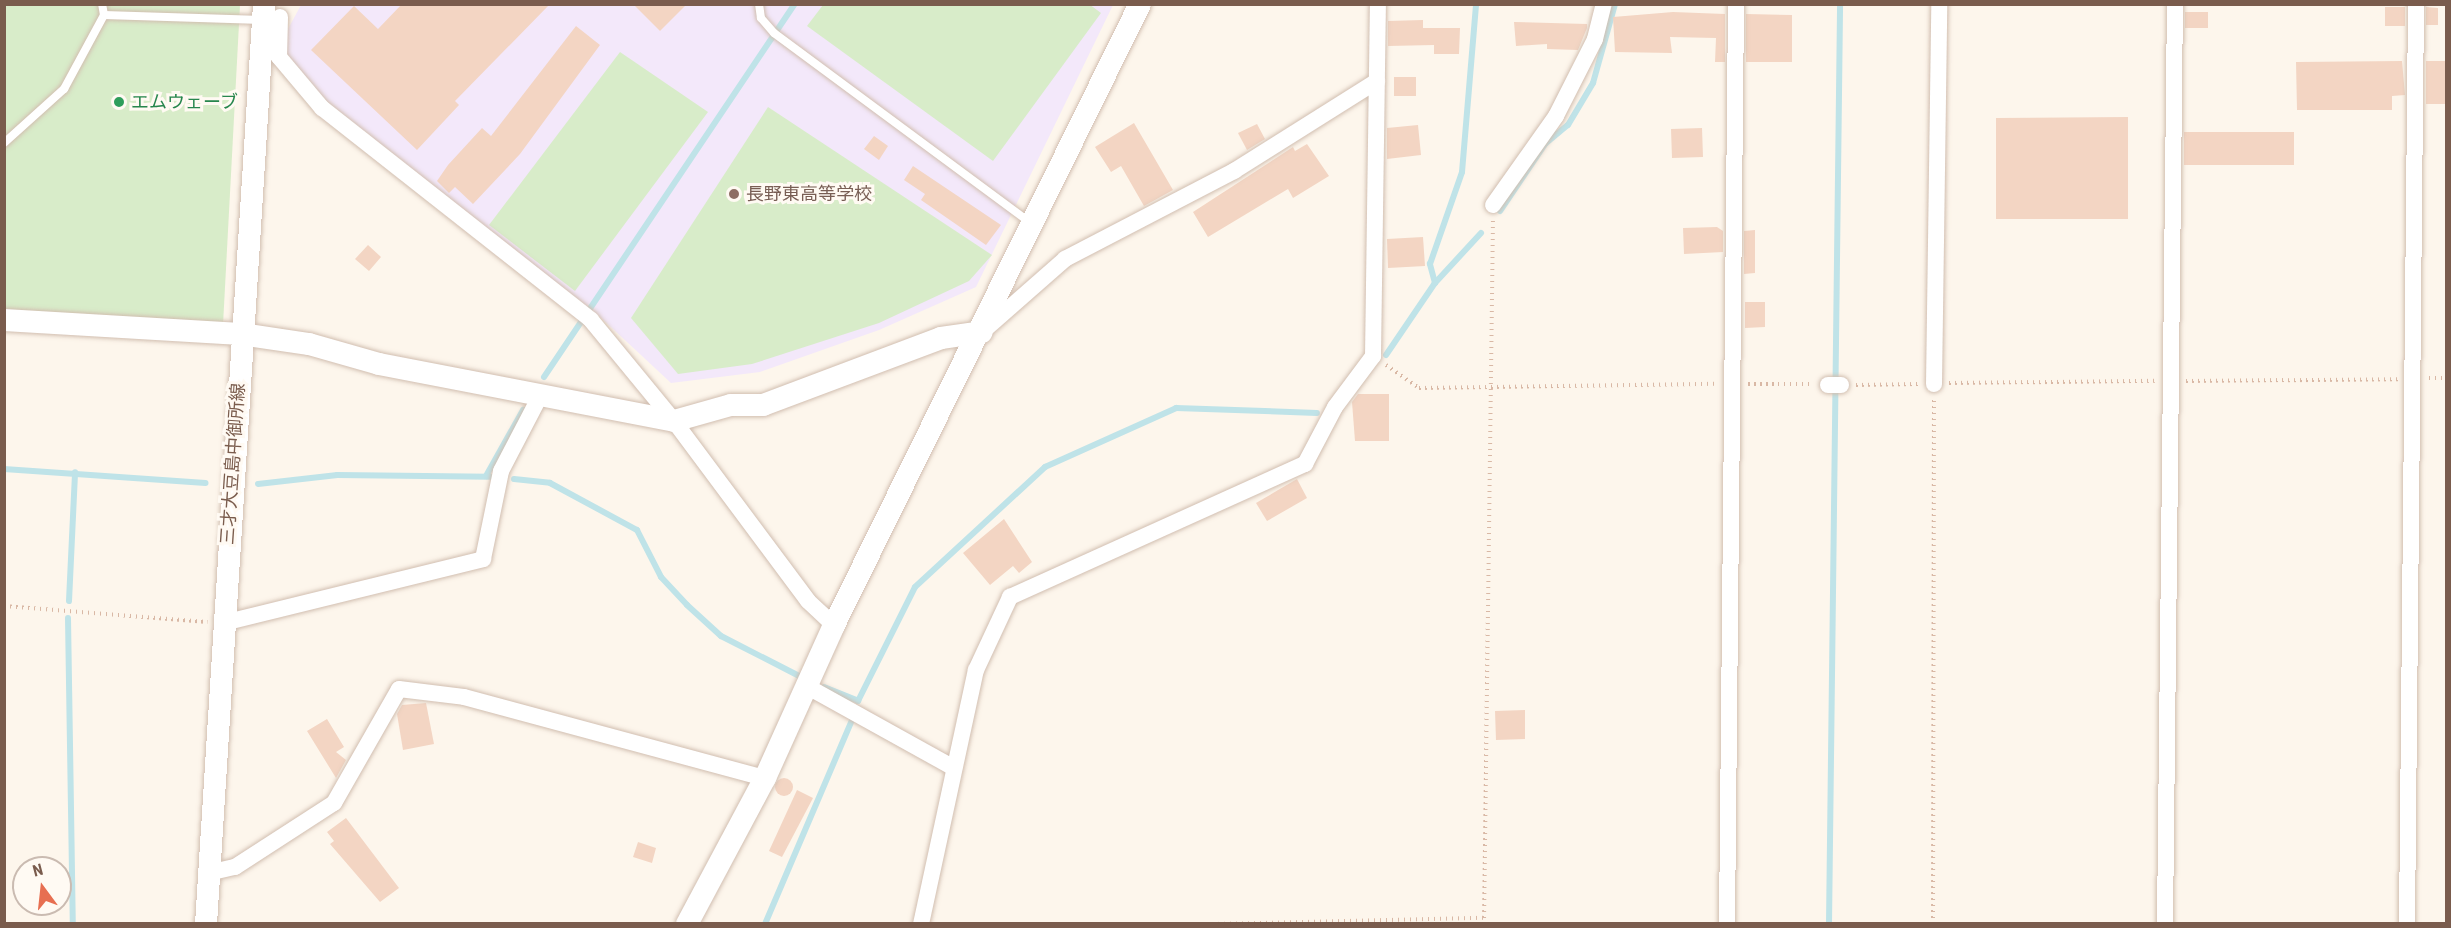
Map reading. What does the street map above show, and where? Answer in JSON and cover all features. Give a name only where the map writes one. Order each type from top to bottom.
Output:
[{"type":"street","points":[[687,924],[765,778],[834,625],[982,332],[1032,224],[1140,4]]},
{"type":"street","points":[[921,924],[976,670],[1010,597],[1305,464],[1335,407],[1373,356],[1378,4]]},
{"type":"street","points":[[1493,205],[1556,116],[1595,39],[1604,4]]},
{"type":"street","points":[[1727,924],[1735,384],[1736,4]]},
{"type":"street","points":[[1934,384],[1939,4]]},
{"type":"street","points":[[2165,924],[2175,4]]},
{"type":"street","points":[[2407,924],[2416,4]]},
{"type":"street","points":[[274,11],[279,57],[322,108],[585,316],[674,421],[808,602],[834,625]]},
{"type":"street","name":"三才大豆島中御所線","points":[[206,924],[241,334],[274,11]]},
{"type":"street","points":[[4,320],[241,334],[540,396],[674,421],[731,405],[763,405],[941,338],[982,332],[1065,259],[1234,171],[1377,81]]},
{"type":"street","points":[[223,623],[483,560],[501,471],[540,396]]},
{"type":"street","points":[[806,686],[954,768]]},
{"type":"street","points":[[208,873],[235,867],[334,803],[399,689],[464,697],[765,778]]},
{"type":"lane","points":[[4,144],[64,89],[104,15],[102,4]]},
{"type":"lane","points":[[759,4],[761,18],[777,35],[1032,224]]},
{"type":"lane","points":[[104,15],[134,9],[274,11]]},
{"type":"path","points":[[1212,924],[1484,921],[1493,205]]},
{"type":"path","points":[[1373,356],[1419,388],[2446,378]]},
{"type":"path","points":[[1933,924],[1934,384]]},
{"type":"path","points":[[4,606],[223,623]]},
{"type":"shaded area","name":"長野東高等学校","points":[[301,5],[1113,5],[976,287],[879,330],[760,372],[671,383],[598,315],[328,103],[283,54],[288,29]]},
{"type":"green space","points":[[1089,4],[1101,13],[993,161],[807,26],[823,5]]},
{"type":"green space","name":"エムウェーブ","points":[[4,5],[240,5],[223,325],[5,311]]},
{"type":"green space","points":[[620,52],[708,112],[575,291],[489,225]]},
{"type":"green space","points":[[768,107],[992,255],[969,281],[879,323],[752,364],[678,374],[631,318]]},
{"type":"building","points":[[402,4],[550,4],[455,101],[459,105],[417,150],[311,50],[354,6],[378,29]]},
{"type":"building","points":[[633,4],[687,4],[660,31]]},
{"type":"building","points":[[2385,7],[2405,7],[2405,26],[2385,26]]},
{"type":"building","points":[[2426,7],[2438,8],[2438,25],[2426,25]]},
{"type":"building","points":[[1673,12],[1725,14],[1725,62],[1715,62],[1716,38],[1670,37],[1672,53],[1615,52],[1613,17]]},
{"type":"building","points":[[2185,12],[2208,12],[2208,28],[2185,28]]},
{"type":"building","points":[[1746,14],[1792,15],[1792,62],[1746,62]]},
{"type":"building","points":[[1423,20],[1423,28],[1460,28],[1459,54],[1434,54],[1434,45],[1388,46],[1388,21]]},
{"type":"building","points":[[1514,22],[1587,24],[1587,28],[1578,50],[1547,49],[1547,44],[1516,46]]},
{"type":"building","points":[[576,26],[600,45],[520,154],[473,204],[455,187],[449,193],[437,181],[448,165],[482,128],[491,136]]},
{"type":"building","points":[[2402,61],[2405,95],[2392,96],[2392,110],[2297,110],[2296,62]]},
{"type":"building","points":[[2426,61],[2445,61],[2446,104],[2426,104]]},
{"type":"building","points":[[1394,77],[1416,77],[1416,96],[1394,96]]},
{"type":"building","points":[[2128,117],[2128,219],[1996,219],[1996,118]]},
{"type":"building","points":[[1134,123],[1173,190],[1144,206],[1121,166],[1111,172],[1095,147]]},
{"type":"building","points":[[1257,124],[1265,139],[1247,150],[1238,133]]},
{"type":"building","points":[[1418,125],[1421,155],[1387,159],[1387,128]]},
{"type":"building","points":[[1702,128],[1703,157],[1672,158],[1671,129]]},
{"type":"building","points":[[2184,132],[2294,132],[2294,165],[2184,165]]},
{"type":"building","points":[[874,136],[888,146],[879,160],[864,149]]},
{"type":"building","points":[[1307,144],[1329,176],[1293,198],[1288,189],[1208,237],[1193,212],[1293,147],[1295,151]]},
{"type":"building","points":[[913,166],[1001,225],[986,245],[921,200],[925,194],[904,180]]},
{"type":"building","points":[[1717,227],[1723,231],[1723,252],[1684,254],[1683,228]]},
{"type":"building","points":[[1755,230],[1755,273],[1744,274],[1744,231]]},
{"type":"building","points":[[1423,237],[1425,266],[1388,268],[1387,239]]},
{"type":"building","points":[[368,245],[381,257],[369,271],[355,259]]},
{"type":"building","points":[[1745,302],[1765,302],[1765,327],[1745,328]]},
{"type":"building","points":[[1358,394],[1389,394],[1389,441],[1355,441],[1352,402]]},
{"type":"building","points":[[1297,479],[1307,498],[1267,521],[1256,503]]},
{"type":"building","points":[[1004,519],[1032,562],[1019,573],[1013,566],[990,585],[963,553]]},
{"type":"building","points":[[426,703],[434,744],[403,750],[397,714],[402,705]]},
{"type":"building","points":[[1525,710],[1525,739],[1496,740],[1495,711]]},
{"type":"building","points":[[327,719],[344,747],[336,752],[346,760],[336,778],[307,731]]},
{"type":"building","points":[[784,778],[790,781],[793,787],[790,793],[784,796],[778,793],[775,787],[778,781]]},
{"type":"building","points":[[797,790],[813,798],[782,857],[769,851]]},
{"type":"building","points":[[346,818],[399,888],[380,902],[330,844],[334,841],[327,832]]},
{"type":"building","points":[[638,842],[656,848],[652,863],[633,857]]},
{"type":"waterway","points":[[544,377],[795,4]]},
{"type":"waterway","points":[[1435,283],[1430,264],[1462,172],[1476,4]]},
{"type":"waterway","points":[[1500,211],[1545,144],[1568,125],[1593,83],[1615,4]]},
{"type":"waterway","points":[[1829,924],[1840,4]]},
{"type":"waterway","points":[[1386,355],[1435,283],[1481,233]]},
{"type":"waterway","points":[[824,687],[858,701],[915,587],[1045,467],[1176,408],[1317,413]]},
{"type":"waterway","points":[[486,476],[523,410]]},
{"type":"waterway","points":[[4,469],[206,483]]},
{"type":"waterway","points":[[69,601],[75,472]]},
{"type":"waterway","points":[[258,484],[337,475],[490,477]]},
{"type":"waterway","points":[[514,479],[550,483],[637,530],[661,577],[721,636],[801,677]]},
{"type":"waterway","points":[[68,618],[73,924]]},
{"type":"waterway","points":[[765,924],[851,722]]},
{"type":"place","name":"エムウェーブ","points":[[119,102]]},
{"type":"place","name":"長野東高等学校","points":[[734,194]]}]
